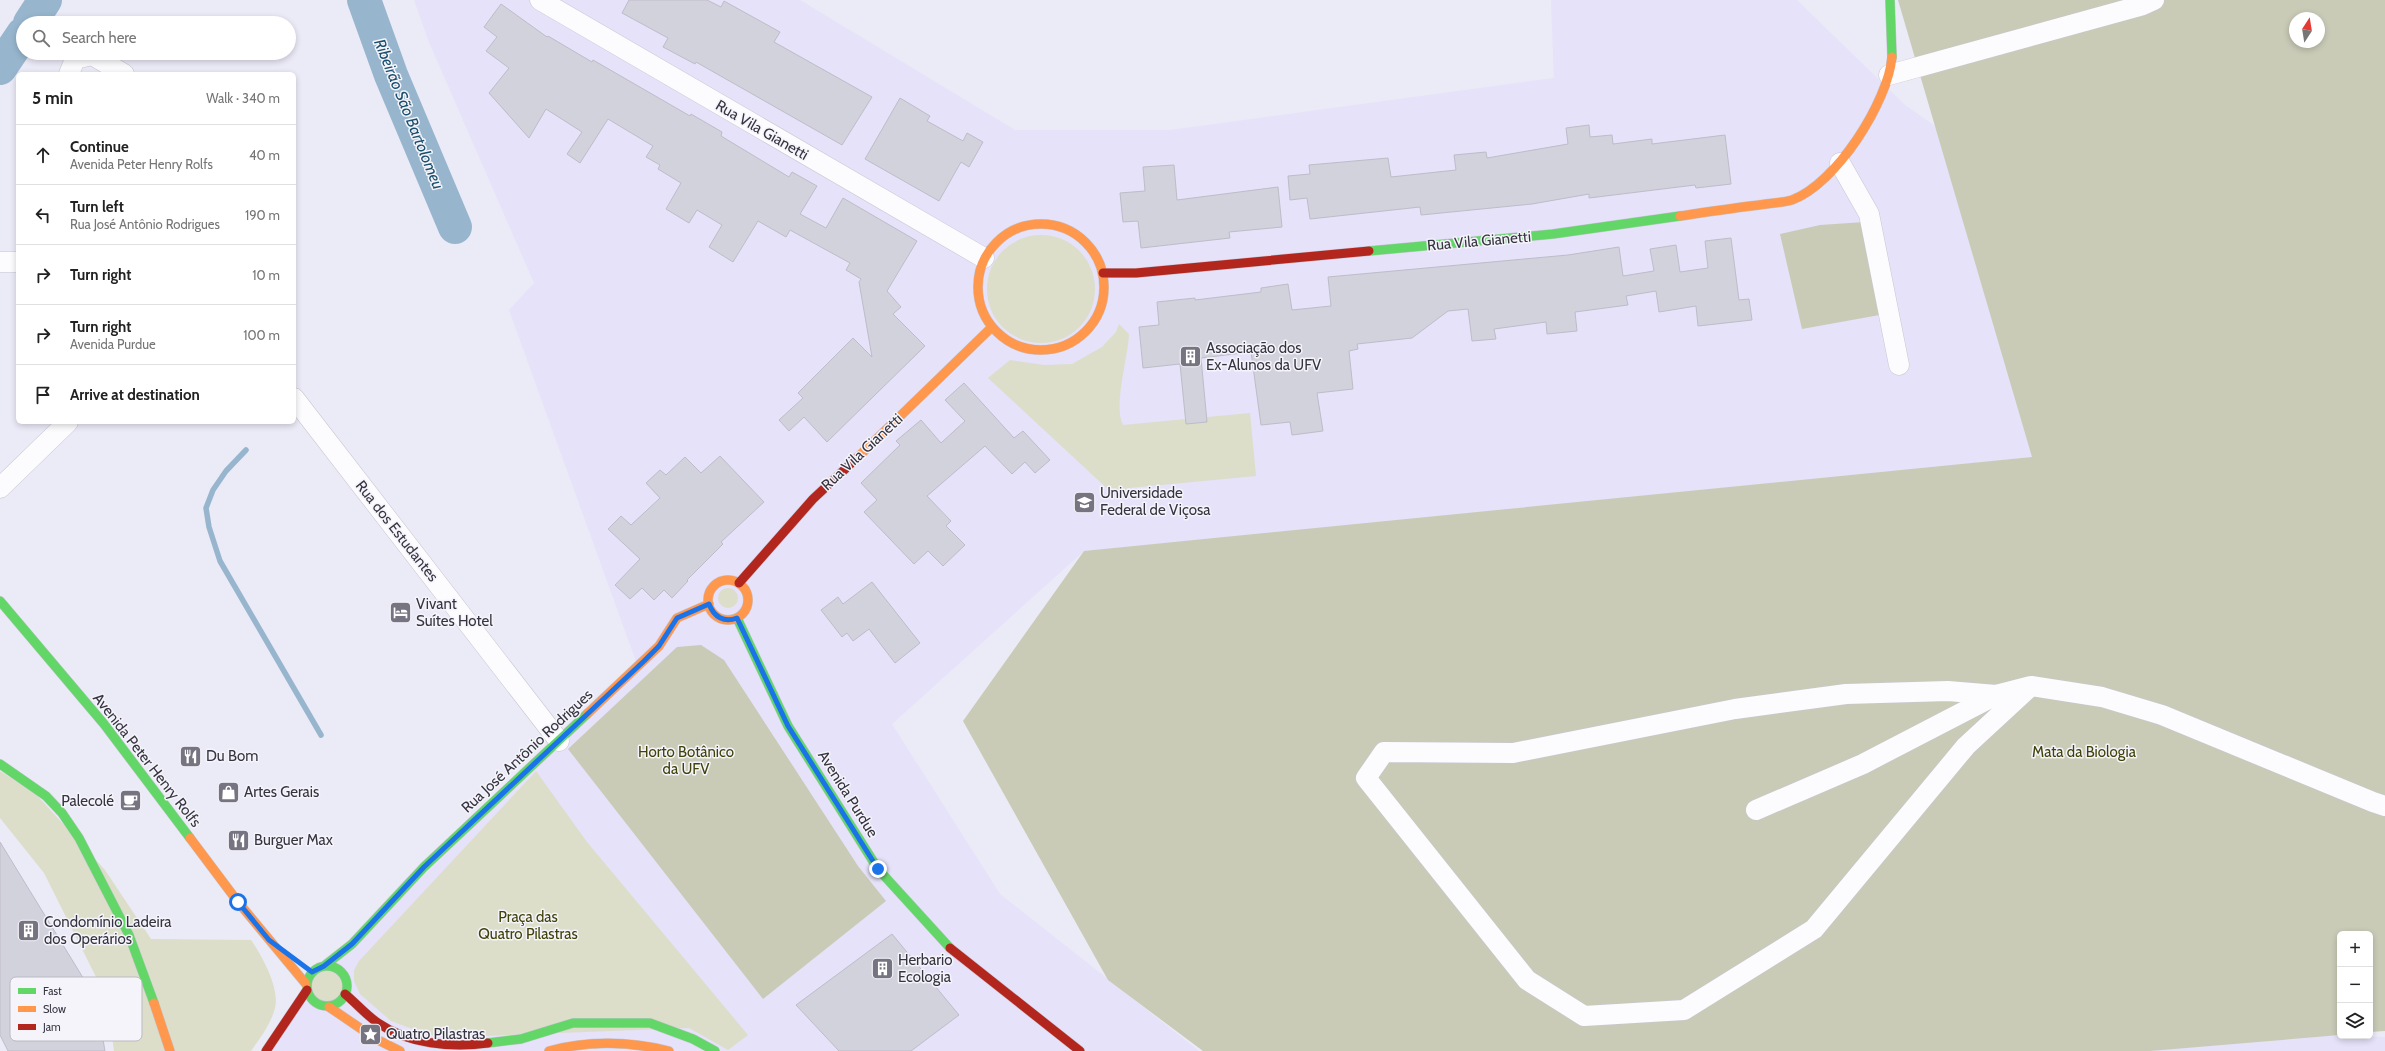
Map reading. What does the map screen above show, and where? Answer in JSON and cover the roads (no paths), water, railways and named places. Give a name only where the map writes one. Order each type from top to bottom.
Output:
[{"type":"street","name":"Rua Vila Gianetti","points":[[540,0],[984,258]]},
{"type":"street","points":[[1890,0],[1893,14],[1889,75],[2143,5],[2154,0]]},
{"type":"street","points":[[70,72],[75,60]]},
{"type":"street","points":[[100,60],[121,72]]},
{"type":"street","name":"Rua Vila Gianetti","points":[[1103,273],[1136,273],[1553,234],[1792,200],[1817,185],[1840,164],[1877,101],[1889,75]]},
{"type":"street","points":[[1840,164],[1869,214],[1899,365]]},
{"type":"street","points":[[1049,224],[1068,229],[1084,240],[1096,255],[1103,273],[1105,293],[1100,313],[1089,330],[1073,343],[1054,350],[1033,350],[1014,345],[992,327],[980,306],[977,290],[978,274],[984,258],[995,242],[1011,231],[1029,225],[1049,224]]},
{"type":"street","points":[[0,262],[16,262]]},
{"type":"street","name":"Rua Vila Gianetti","points":[[739,583],[813,499],[960,360],[992,327]]},
{"type":"street","name":"Rua dos Estudantes","points":[[296,401],[559,741]]},
{"type":"street","points":[[0,488],[66,424]]},
{"type":"street","points":[[726,580],[739,583],[749,598],[746,610],[737,618],[732,620],[720,618],[714,615],[709,604],[710,591],[714,586],[726,580]]},
{"type":"street","name":"Avenida Peter Henry Rolfs","points":[[0,601],[104,724],[306,987]]},
{"type":"street","name":"Rua José Antônio Rodrigues","points":[[324,966],[352,944],[424,867],[659,646],[677,618],[709,604]]},
{"type":"street","name":"Avenida Purdue","points":[[737,618],[788,726],[878,869],[944,944],[1080,1051]]},
{"type":"street","points":[[1996,695],[1948,691],[1846,694],[1736,709],[1513,753],[1384,752],[1366,778],[1527,980],[1584,1016],[1684,1010],[1814,930],[1966,746],[2031,686]]},
{"type":"street","points":[[1756,810],[1863,764],[1996,695],[2031,686],[2102,697],[2162,715],[2385,806]]},
{"type":"street","points":[[0,764],[46,796],[62,813],[79,838],[129,935],[141,963],[170,1051]]},
{"type":"street","name":"Avenida Peter Henry Rolfs","points":[[269,940],[312,972]]},
{"type":"street","name":"Rua José Antônio Rodrigues","points":[[344,965],[352,944]]},
{"type":"street","points":[[266,1051],[306,987],[312,972],[324,966],[333,967],[344,965],[346,983],[345,994],[339,1003],[329,1007],[312,1008],[281,1028]]},
{"type":"street","points":[[306,987],[312,1008]]},
{"type":"street","points":[[345,994],[378,1023],[406,1036],[442,1045],[483,1044],[521,1039],[573,1024],[613,1022],[650,1023],[693,1039],[714,1051]]},
{"type":"street","points":[[329,1007],[376,1039],[400,1051]]},
{"type":"street","points":[[549,1051],[570,1044],[609,1040],[669,1051]]},
{"type":"waterway","name":"Ribeirão São Bartolomeu","points":[[35,16],[45,0]]},
{"type":"waterway","name":"Ribeirão São Bartolomeu","points":[[364,0],[391,75],[455,227]]},
{"type":"waterway","name":"Ribeirão São Bartolomeu","points":[[0,68],[16,44]]},
{"type":"waterway","points":[[246,450],[226,471],[213,490],[206,508],[209,527],[220,561],[321,735]]},
{"type":"place","name":"Associação dos Ex-Alunos da UFV","points":[[1190,357]]},
{"type":"place","name":"Universidade Federal de Viçosa","points":[[1084,502]]},
{"type":"place","name":"Vivant Suítes Hotel","points":[[401,613]]},
{"type":"place","name":"Du Bom","points":[[191,756]]},
{"type":"place","name":"Artes Gerais","points":[[229,792]]},
{"type":"place","name":"Palecolé","points":[[130,801]]},
{"type":"place","name":"Burguer Max","points":[[239,840]]},
{"type":"place","name":"Condomínio Ladeira dos Operários","points":[[28,931]]},
{"type":"place","name":"Herbario Ecologia","points":[[882,969]]},
{"type":"place","name":"Quatro Pilastras","points":[[371,1034]]},
{"type":"park label","name":"Mata da Biologia","points":[[2084,752]]},
{"type":"park label","name":"Horto Botânico da UFV","points":[[686,760]]},
{"type":"park label","name":"Praça das Quatro Pilastras","points":[[528,926]]}]
